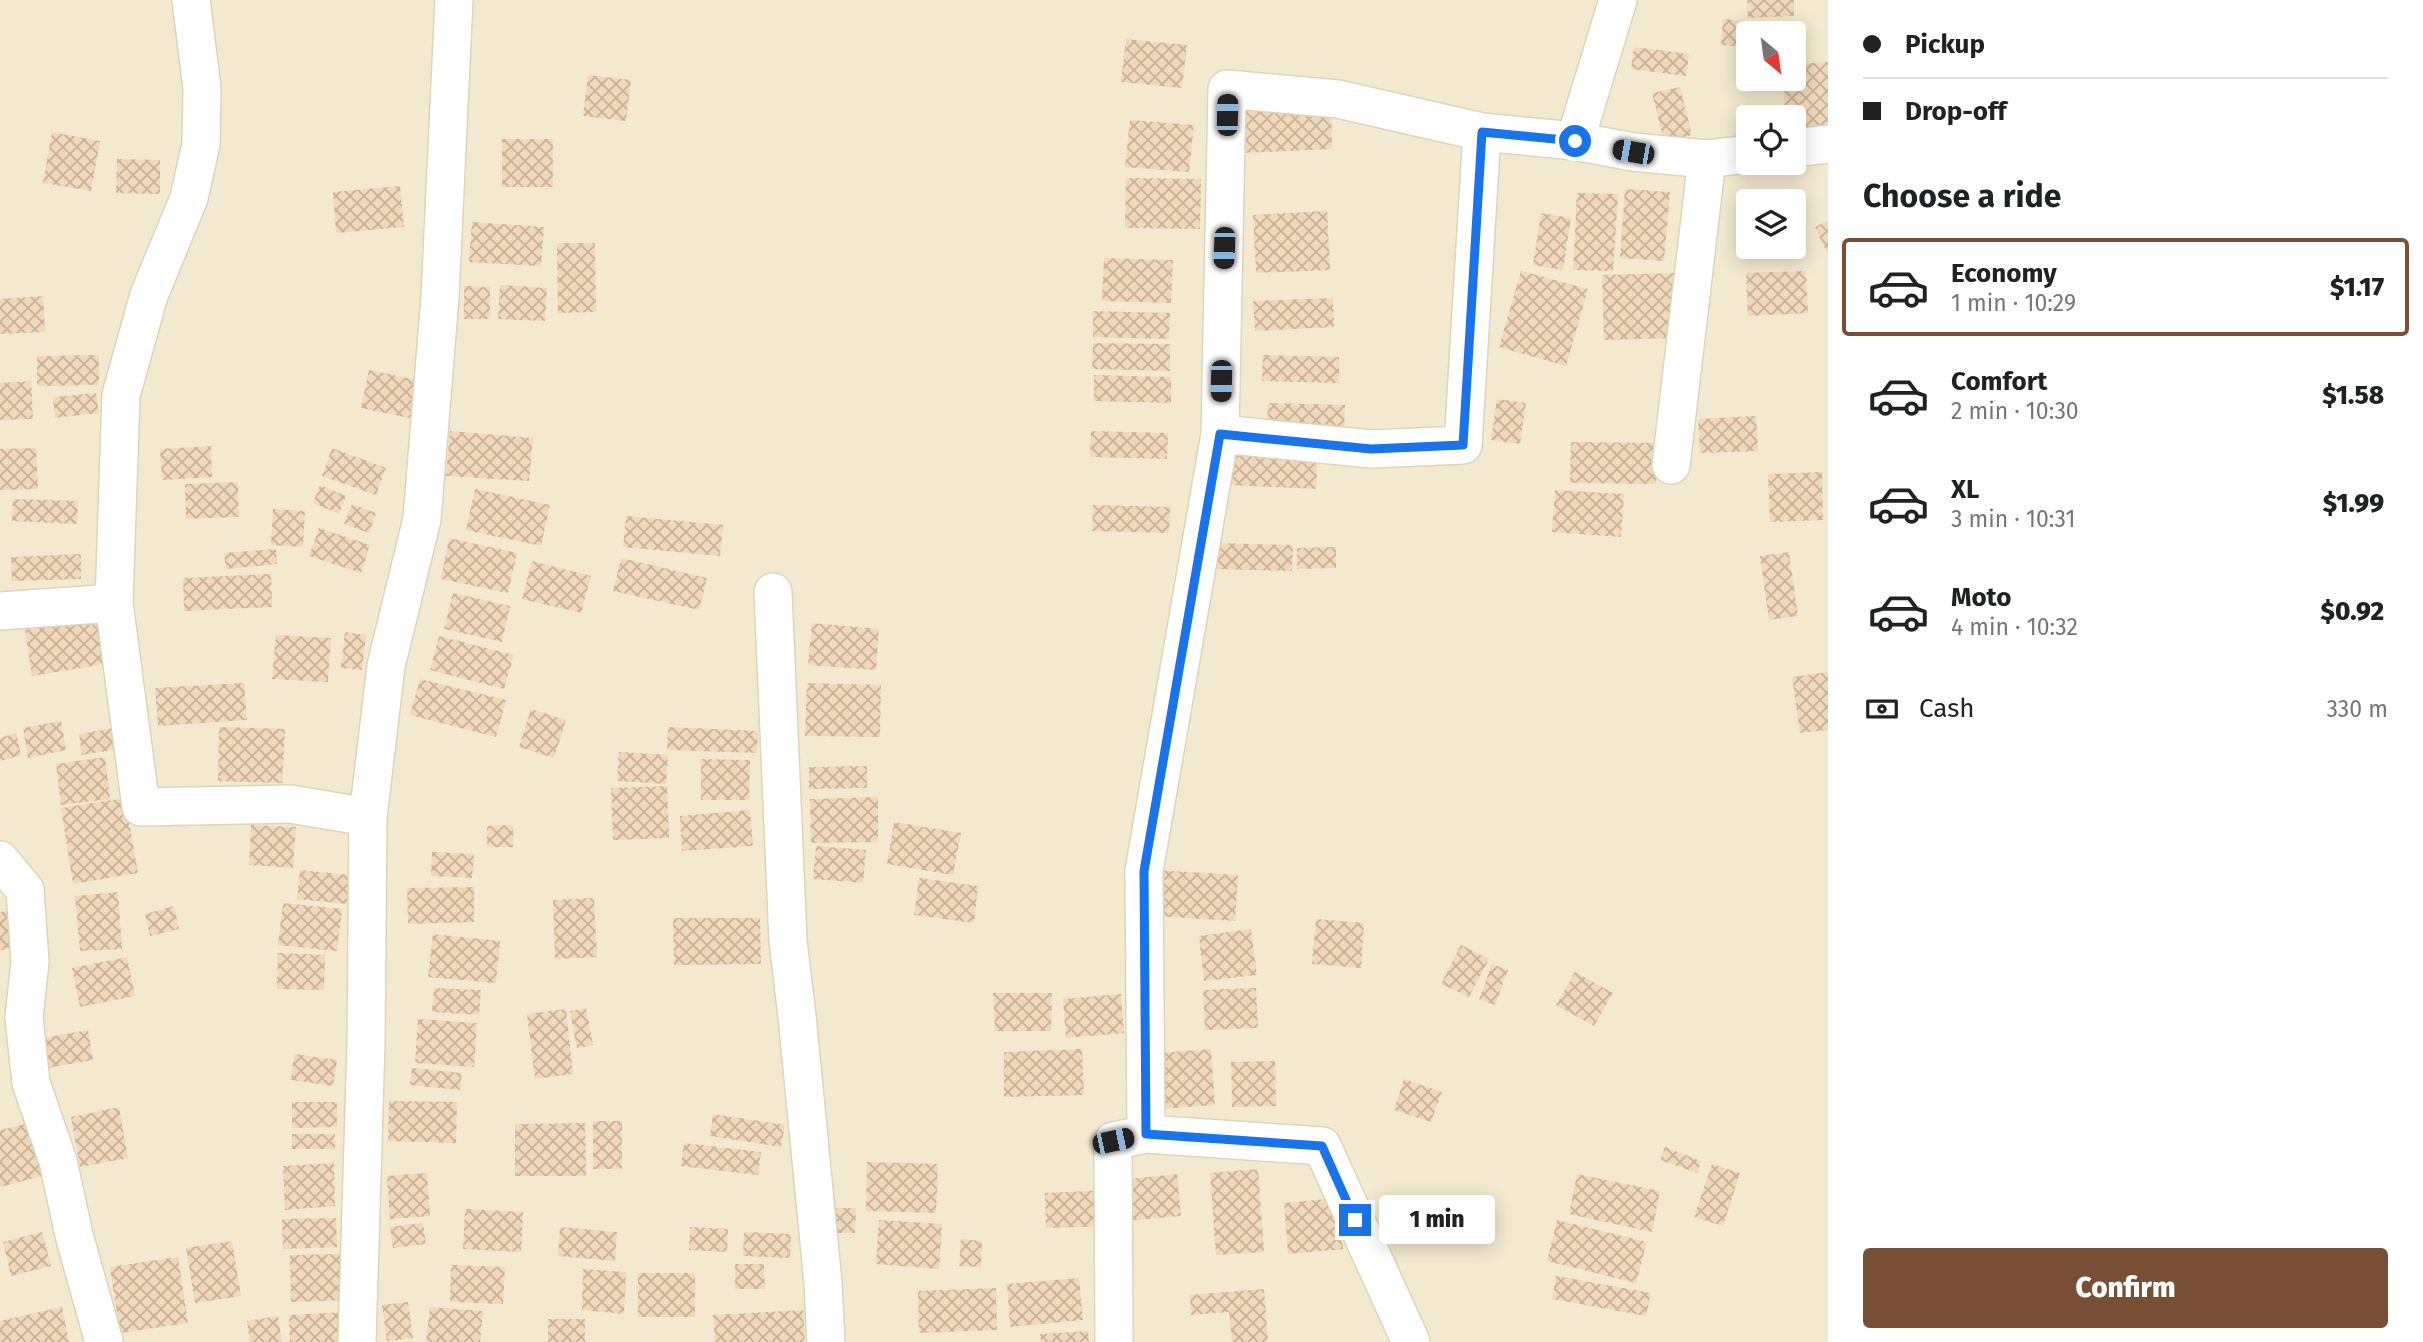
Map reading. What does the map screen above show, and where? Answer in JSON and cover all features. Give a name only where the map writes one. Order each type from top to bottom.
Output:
[{"type":"street","points":[[191,0],[202,88],[201,144],[189,198],[149,295],[121,395],[114,603],[141,807],[290,804],[368,817]]},
{"type":"street","points":[[357,1342],[366,1043],[368,817],[386,666],[422,519],[440,297],[454,0]]},
{"type":"street","points":[[1575,141],[1618,0]]},
{"type":"street","points":[[1146,1134],[1144,871],[1220,434],[1227,89],[1338,99],[1482,132],[1575,141],[1633,152],[1707,159],[1736,155]]},
{"type":"street","points":[[1220,434],[1371,449],[1463,445],[1482,132]]},
{"type":"street","points":[[1806,147],[1828,144]]},
{"type":"street","points":[[1671,465],[1707,159]]},
{"type":"street","points":[[773,592],[788,941],[799,1029],[826,1342]]},
{"type":"street","points":[[0,611],[114,603]]},
{"type":"street","points":[[0,860],[25,890],[30,962],[24,1018],[31,1083],[58,1161],[74,1235],[104,1342]]},
{"type":"street","points":[[1114,1342],[1113,1141],[1146,1134],[1322,1146],[1411,1342]]},
{"type":"shaded area","points":[[0,0],[1828,0],[1828,1342],[0,1342]]},
{"type":"building","points":[[1747,0],[1794,0],[1794,16],[1748,18]]},
{"type":"building","points":[[1723,19],[1746,21],[1736,21],[1736,46],[1721,45]]},
{"type":"building","points":[[1126,39],[1187,45],[1182,88],[1121,82]]},
{"type":"building","points":[[1634,47],[1689,54],[1686,76],[1631,69]]},
{"type":"building","points":[[1828,62],[1828,126],[1806,127],[1806,105],[1785,105],[1784,91],[1806,91],[1806,63]]},
{"type":"building","points":[[588,75],[631,80],[626,121],[583,116]]},
{"type":"building","points":[[1680,87],[1692,135],[1664,142],[1652,93]]},
{"type":"building","points":[[1331,100],[1332,149],[1242,153],[1240,104]]},
{"type":"building","points":[[1130,120],[1194,125],[1189,172],[1125,167]]},
{"type":"building","points":[[52,132],[100,141],[91,191],[43,183]]},
{"type":"building","points":[[502,139],[553,139],[553,187],[502,187]]},
{"type":"building","points":[[117,159],[160,160],[160,194],[116,193]]},
{"type":"building","points":[[1126,178],[1201,179],[1200,229],[1125,228]]},
{"type":"building","points":[[400,186],[404,227],[336,233],[333,192]]},
{"type":"building","points":[[1625,189],[1670,192],[1664,261],[1620,258]]},
{"type":"building","points":[[1577,193],[1618,194],[1613,271],[1573,270]]},
{"type":"building","points":[[1327,211],[1330,270],[1256,273],[1253,215]]},
{"type":"building","points":[[1541,213],[1571,218],[1563,270],[1533,265]]},
{"type":"building","points":[[1828,221],[1828,255],[1815,227]]},
{"type":"building","points":[[472,222],[544,227],[541,266],[469,262]]},
{"type":"building","points":[[557,243],[595,243],[596,312],[558,313]]},
{"type":"building","points":[[1104,258],[1173,260],[1171,303],[1102,301]]},
{"type":"building","points":[[1521,271],[1588,289],[1566,366],[1499,347]]},
{"type":"building","points":[[1806,271],[1808,313],[1748,316],[1746,273]]},
{"type":"building","points":[[1675,273],[1677,338],[1604,340],[1602,275]]},
{"type":"building","points":[[500,285],[547,288],[545,321],[498,319]]},
{"type":"building","points":[[464,286],[490,287],[490,319],[464,319]]},
{"type":"building","points":[[43,296],[45,332],[0,334],[0,299]]},
{"type":"building","points":[[1333,298],[1334,327],[1255,331],[1253,301]]},
{"type":"building","points":[[1093,311],[1170,313],[1169,339],[1093,337]]},
{"type":"building","points":[[1093,343],[1170,344],[1170,371],[1092,369]]},
{"type":"building","points":[[99,355],[99,385],[37,386],[37,356]]},
{"type":"building","points":[[1263,355],[1339,357],[1339,383],[1262,381]]},
{"type":"building","points":[[369,370],[422,381],[414,419],[361,408]]},
{"type":"building","points":[[1094,375],[1171,377],[1171,403],[1094,401]]},
{"type":"building","points":[[31,381],[33,419],[0,420],[0,383]]},
{"type":"building","points":[[96,393],[99,413],[55,418],[53,397]]},
{"type":"building","points":[[1497,399],[1526,403],[1520,444],[1491,440]]},
{"type":"building","points":[[1268,403],[1345,405],[1344,431],[1267,429]]},
{"type":"building","points":[[1756,416],[1758,451],[1700,453],[1698,419]]},
{"type":"building","points":[[450,431],[533,438],[529,481],[446,476]]},
{"type":"building","points":[[1091,431],[1168,433],[1167,459],[1090,457]]},
{"type":"building","points":[[1571,442],[1657,443],[1656,484],[1570,483]]},
{"type":"building","points":[[211,446],[212,477],[162,480],[160,449]]},
{"type":"building","points":[[1233,447],[1318,451],[1316,489],[1231,485]]},
{"type":"building","points":[[36,448],[38,489],[0,490],[0,449]]},
{"type":"building","points":[[332,448],[386,468],[376,495],[322,476]]},
{"type":"building","points":[[1822,472],[1823,520],[1770,522],[1768,474]]},
{"type":"building","points":[[238,482],[239,517],[186,519],[185,484]]},
{"type":"building","points":[[320,485],[346,496],[339,514],[313,503]]},
{"type":"building","points":[[475,489],[550,505],[541,546],[466,530]]},
{"type":"building","points":[[1555,490],[1624,494],[1621,537],[1552,532]]},
{"type":"building","points":[[13,499],[78,501],[77,524],[12,521]]},
{"type":"building","points":[[352,504],[376,513],[369,533],[344,524]]},
{"type":"building","points":[[1093,505],[1170,507],[1169,533],[1092,531]]},
{"type":"building","points":[[273,509],[305,511],[303,547],[271,545]]},
{"type":"building","points":[[626,516],[723,525],[720,556],[623,547]]},
{"type":"building","points":[[319,528],[370,545],[361,573],[309,556]]},
{"type":"building","points":[[449,538],[517,553],[508,593],[441,579]]},
{"type":"building","points":[[1216,543],[1293,545],[1292,571],[1215,569]]},
{"type":"building","points":[[1336,547],[1336,568],[1297,569],[1297,548]]},
{"type":"building","points":[[276,549],[277,564],[226,569],[224,553]]},
{"type":"building","points":[[1789,552],[1798,616],[1769,620],[1760,556]]},
{"type":"building","points":[[81,554],[81,579],[12,581],[11,557]]},
{"type":"building","points":[[621,558],[707,578],[699,610],[613,591]]},
{"type":"building","points":[[532,561],[591,576],[581,613],[522,599]]},
{"type":"building","points":[[271,574],[272,607],[184,611],[183,578]]},
{"type":"building","points":[[453,593],[510,606],[502,642],[444,629]]},
{"type":"building","points":[[97,619],[104,664],[32,676],[25,630]]},
{"type":"building","points":[[812,623],[879,629],[876,670],[808,665]]},
{"type":"building","points":[[345,632],[366,635],[362,670],[341,668]]},
{"type":"building","points":[[276,635],[331,638],[328,682],[272,679]]},
{"type":"building","points":[[439,636],[514,655],[504,689],[430,670]]},
{"type":"building","points":[[1828,672],[1828,730],[1800,733],[1792,677]]},
{"type":"building","points":[[420,679],[506,700],[496,737],[410,715]]},
{"type":"building","points":[[244,683],[247,720],[158,726],[155,688]]},
{"type":"building","points":[[807,683],[881,685],[880,737],[805,736]]},
{"type":"building","points":[[531,709],[566,720],[554,758],[519,747]]},
{"type":"building","points":[[61,721],[66,750],[28,758],[23,728]]},
{"type":"building","points":[[120,727],[124,748],[82,755],[79,734]]},
{"type":"building","points":[[219,727],[285,729],[282,783],[218,781]]},
{"type":"building","points":[[668,727],[758,731],[757,753],[667,750]]},
{"type":"building","points":[[16,733],[21,755],[0,761],[0,738]]},
{"type":"building","points":[[619,752],[668,755],[666,784],[617,781]]},
{"type":"building","points":[[105,757],[110,799],[61,805],[56,764]]},
{"type":"building","points":[[701,759],[750,760],[749,800],[701,800]]},
{"type":"building","points":[[867,766],[867,788],[809,789],[809,767]]},
{"type":"building","points":[[667,786],[669,838],[613,840],[611,788]]},
{"type":"building","points":[[878,797],[878,842],[811,843],[810,799]]},
{"type":"building","points":[[125,798],[138,873],[73,884],[61,808]]},
{"type":"building","points":[[750,810],[753,846],[682,851],[680,816]]},
{"type":"building","points":[[894,822],[961,833],[953,875],[887,864]]},
{"type":"building","points":[[251,825],[296,827],[293,868],[249,865]]},
{"type":"building","points":[[513,825],[513,847],[487,847],[487,826]]},
{"type":"building","points":[[816,846],[866,850],[863,883],[813,879]]},
{"type":"building","points":[[432,852],[474,854],[472,878],[431,876]]},
{"type":"building","points":[[300,870],[349,875],[347,904],[297,899]]},
{"type":"building","points":[[1156,870],[1238,875],[1235,921],[1154,916]]},
{"type":"building","points":[[919,878],[978,886],[974,923],[914,915]]},
{"type":"building","points":[[474,887],[474,922],[408,924],[407,888]]},
{"type":"building","points":[[118,892],[122,949],[80,951],[75,896]]},
{"type":"building","points":[[594,898],[597,957],[555,959],[553,900]]},
{"type":"building","points":[[283,903],[342,909],[337,951],[278,945]]},
{"type":"building","points":[[174,906],[179,929],[150,936],[145,914]]},
{"type":"building","points":[[15,910],[20,948],[0,950],[0,912]]},
{"type":"building","points":[[673,918],[760,918],[761,964],[674,965]]},
{"type":"building","points":[[1316,919],[1364,923],[1361,968],[1312,964]]},
{"type":"building","points":[[1251,929],[1257,975],[1204,981],[1199,936]]},
{"type":"building","points":[[433,934],[500,941],[496,983],[428,977]]},
{"type":"building","points":[[1461,945],[1489,959],[1469,997],[1441,984]]},
{"type":"building","points":[[278,953],[325,955],[324,990],[277,989]]},
{"type":"building","points":[[127,957],[135,996],[80,1007],[72,968]]},
{"type":"building","points":[[1492,964],[1508,970],[1495,1005],[1479,1000]]},
{"type":"building","points":[[1575,972],[1613,993],[1594,1026],[1556,1005]]},
{"type":"building","points":[[434,988],[481,990],[479,1015],[432,1012]]},
{"type":"building","points":[[1256,988],[1258,1028],[1205,1030],[1203,990]]},
{"type":"building","points":[[993,993],[1052,993],[1051,1031],[995,1031]]},
{"type":"building","points":[[1121,994],[1124,1033],[1066,1038],[1063,999]]},
{"type":"building","points":[[586,1008],[593,1045],[577,1048],[570,1011]]},
{"type":"building","points":[[566,1009],[573,1074],[535,1079],[527,1014]]},
{"type":"building","points":[[418,1019],[477,1023],[474,1067],[415,1063]]},
{"type":"building","points":[[88,1030],[93,1060],[48,1068],[43,1038]]},
{"type":"building","points":[[1082,1049],[1084,1095],[1004,1097],[1004,1052]]},
{"type":"building","points":[[1211,1049],[1215,1105],[1160,1109],[1156,1053]]},
{"type":"building","points":[[294,1054],[337,1060],[333,1086],[291,1080]]},
{"type":"building","points":[[1275,1061],[1276,1106],[1232,1107],[1231,1062]]},
{"type":"building","points":[[412,1068],[462,1073],[460,1090],[410,1085]]},
{"type":"building","points":[[1404,1079],[1442,1092],[1431,1122],[1394,1110]]},
{"type":"building","points":[[389,1101],[457,1102],[456,1143],[388,1141]]},
{"type":"building","points":[[292,1102],[337,1102],[337,1127],[292,1128]]},
{"type":"building","points":[[119,1107],[128,1158],[80,1167],[71,1117]]},
{"type":"building","points":[[713,1114],[785,1125],[781,1147],[710,1136]]},
{"type":"building","points":[[593,1121],[622,1121],[622,1169],[593,1169]]},
{"type":"building","points":[[30,1123],[43,1176],[0,1187],[0,1130]]},
{"type":"building","points":[[585,1123],[586,1176],[515,1176],[515,1124]]},
{"type":"building","points":[[292,1134],[335,1134],[335,1149],[292,1149]]},
{"type":"building","points":[[684,1143],[761,1152],[758,1175],[681,1166]]},
{"type":"building","points":[[1665,1147],[1701,1161],[1697,1173],[1660,1160]]},
{"type":"building","points":[[867,1162],[938,1164],[936,1213],[866,1211]]},
{"type":"building","points":[[334,1163],[335,1206],[285,1210],[283,1166]]},
{"type":"building","points":[[1712,1164],[1740,1173],[1723,1226],[1694,1217]]},
{"type":"building","points":[[1258,1169],[1264,1252],[1216,1255],[1210,1173]]},
{"type":"building","points":[[427,1173],[430,1216],[390,1219],[387,1176]]},
{"type":"building","points":[[1177,1174],[1181,1216],[1124,1221],[1120,1180]]},
{"type":"building","points":[[1577,1174],[1660,1191],[1652,1232],[1569,1214]]},
{"type":"building","points":[[1109,1190],[1110,1226],[1046,1228],[1045,1193]]},
{"type":"building","points":[[1338,1198],[1343,1249],[1288,1254],[1284,1203]]},
{"type":"building","points":[[835,1208],[856,1208],[855,1233],[835,1233]]},
{"type":"building","points":[[465,1209],[523,1212],[521,1252],[463,1249]]},
{"type":"building","points":[[336,1218],[337,1247],[283,1249],[282,1219]]},
{"type":"building","points":[[879,1220],[942,1224],[939,1269],[876,1264]]},
{"type":"building","points":[[1557,1220],[1647,1242],[1636,1283],[1547,1261]]},
{"type":"building","points":[[423,1223],[426,1244],[393,1248],[390,1227]]},
{"type":"building","points":[[560,1227],[617,1232],[615,1261],[558,1256]]},
{"type":"building","points":[[690,1227],[728,1229],[727,1252],[689,1250]]},
{"type":"building","points":[[42,1232],[51,1266],[11,1276],[3,1242]]},
{"type":"building","points":[[744,1232],[791,1234],[790,1258],[743,1256]]},
{"type":"building","points":[[961,1239],[982,1241],[981,1267],[959,1266]]},
{"type":"building","points":[[232,1241],[241,1296],[195,1303],[186,1248]]},
{"type":"building","points":[[344,1254],[345,1300],[291,1302],[290,1255]]},
{"type":"building","points":[[178,1257],[188,1323],[120,1333],[110,1267]]},
{"type":"building","points":[[735,1264],[764,1264],[765,1289],[735,1289]]},
{"type":"building","points":[[451,1265],[505,1267],[503,1304],[450,1302]]},
{"type":"building","points":[[583,1269],[626,1272],[624,1314],[582,1310]]},
{"type":"building","points":[[638,1273],[695,1273],[695,1317],[638,1317]]},
{"type":"building","points":[[1556,1276],[1651,1293],[1646,1316],[1552,1299]]},
{"type":"building","points":[[1079,1278],[1083,1320],[1010,1327],[1007,1284]]},
{"type":"building","points":[[996,1288],[997,1330],[919,1333],[918,1291]]},
{"type":"building","points":[[1264,1289],[1268,1342],[1232,1342],[1229,1312],[1191,1315],[1190,1295]]},
{"type":"building","points":[[408,1302],[413,1338],[387,1341],[382,1305]]},
{"type":"building","points":[[62,1307],[69,1342],[0,1342],[0,1321]]},
{"type":"building","points":[[430,1307],[483,1311],[480,1342],[426,1342]]},
{"type":"building","points":[[803,1310],[805,1342],[715,1342],[713,1315]]},
{"type":"building","points":[[349,1312],[350,1342],[290,1342],[289,1315]]},
{"type":"building","points":[[278,1316],[282,1342],[250,1342],[247,1321]]},
{"type":"building","points":[[548,1319],[585,1319],[585,1342],[548,1342]]},
{"type":"building","points":[[1088,1331],[1089,1342],[1041,1342],[1040,1334]]},
{"type":"route","points":[[1355,1220],[1322,1146],[1146,1134],[1144,871],[1220,434],[1371,449],[1463,445],[1482,132],[1575,141]]}]
